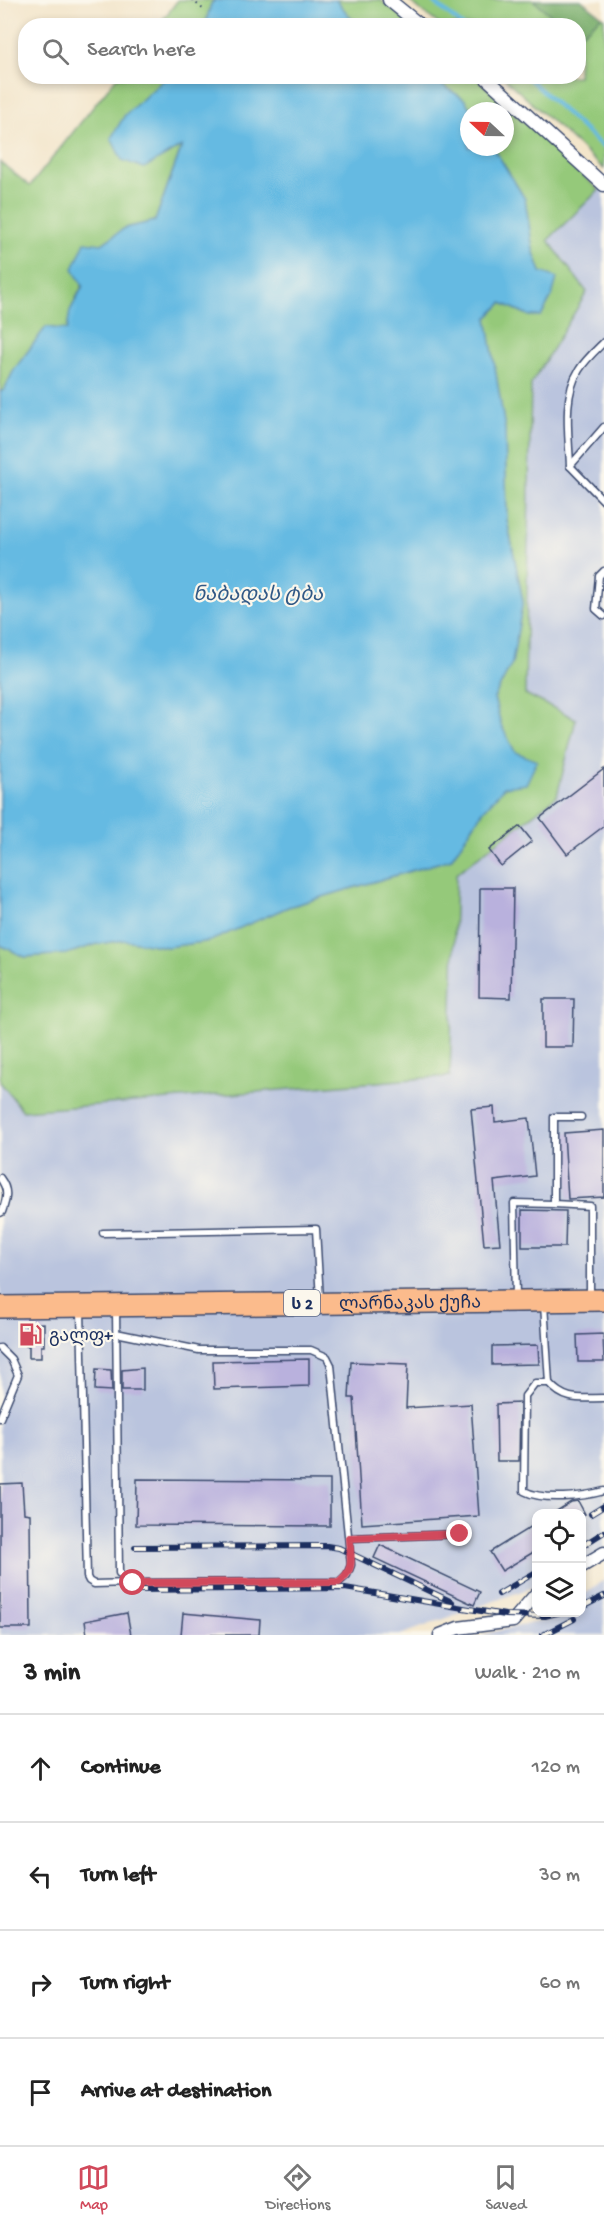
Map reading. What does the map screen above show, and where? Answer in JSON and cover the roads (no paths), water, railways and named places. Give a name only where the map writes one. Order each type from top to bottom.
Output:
[{"type":"highway","name":"ლარნაკას ქუჩა","points":[[0,1307],[597,1300]]},
{"type":"street","points":[[389,0],[411,18]]},
{"type":"street","points":[[493,84],[604,185]]},
{"type":"street","points":[[586,1564],[604,1553]]},
{"type":"street","points":[[440,1635],[458,1628],[513,1621],[532,1600]]},
{"type":"lane","points":[[604,342],[579,369],[571,391],[568,411],[570,466],[604,501]]},
{"type":"lane","points":[[570,466],[604,427]]},
{"type":"lane","points":[[604,571],[599,576],[596,609],[604,616]]},
{"type":"lane","points":[[554,1204],[554,1117],[581,1117]]},
{"type":"lane","points":[[0,1178],[5,1185],[8,1197],[0,1214]]},
{"type":"lane","points":[[516,1301],[514,1203],[590,1206],[597,1300]]},
{"type":"lane","points":[[103,1233],[316,1229],[320,1303]]},
{"type":"lane","points":[[544,1300],[549,1383],[557,1393],[571,1398],[604,1398]]},
{"type":"lane","points":[[81,1306],[87,1577],[94,1584],[339,1582],[347,1575],[351,1565],[349,1538],[331,1365],[327,1357],[311,1350],[200,1350],[116,1333]]},
{"type":"lane","points":[[116,1306],[119,1573],[125,1580],[133,1583]]},
{"type":"lane","points":[[0,1347],[11,1359],[18,1375],[0,1418]]},
{"type":"lane","points":[[549,1383],[535,1383],[525,1396],[524,1491],[533,1496],[585,1496],[604,1491]]},
{"type":"lane","points":[[349,1538],[460,1534]]},
{"type":"water","points":[[215,0],[336,0],[351,18],[207,18],[211,4]]},
{"type":"water","name":"ნაბადას ტბა","points":[[159,84],[441,84],[464,99],[466,102],[460,102],[460,156],[499,156],[525,199],[533,250],[541,272],[557,278],[552,296],[541,316],[530,316],[502,303],[487,318],[505,429],[507,520],[523,601],[512,663],[494,698],[501,725],[515,752],[537,761],[526,784],[504,787],[483,811],[451,859],[288,907],[210,941],[167,947],[125,940],[97,944],[66,954],[25,957],[0,945],[0,392],[4,390],[14,370],[46,327],[67,330],[70,311],[83,286],[73,269],[85,242],[102,244],[125,228],[155,221],[182,146],[144,168],[122,160],[111,138],[125,115]]},
{"type":"waterway","points":[[431,0],[453,18]]},
{"type":"waterway","points":[[535,84],[604,148]]},
{"type":"railway","points":[[591,1514],[604,1506]]},
{"type":"railway","points":[[586,1543],[604,1532]]},
{"type":"railway","points":[[135,1547],[327,1546],[339,1548],[452,1602]]},
{"type":"railway","points":[[499,1594],[532,1574]]},
{"type":"railway","points":[[135,1590],[345,1588],[505,1615],[532,1616]]},
{"type":"railway","points":[[586,1605],[604,1596]]},
{"type":"railway","points":[[543,1635],[574,1619]]},
{"type":"place","name":"გალფ+","points":[[31,1335]]}]
